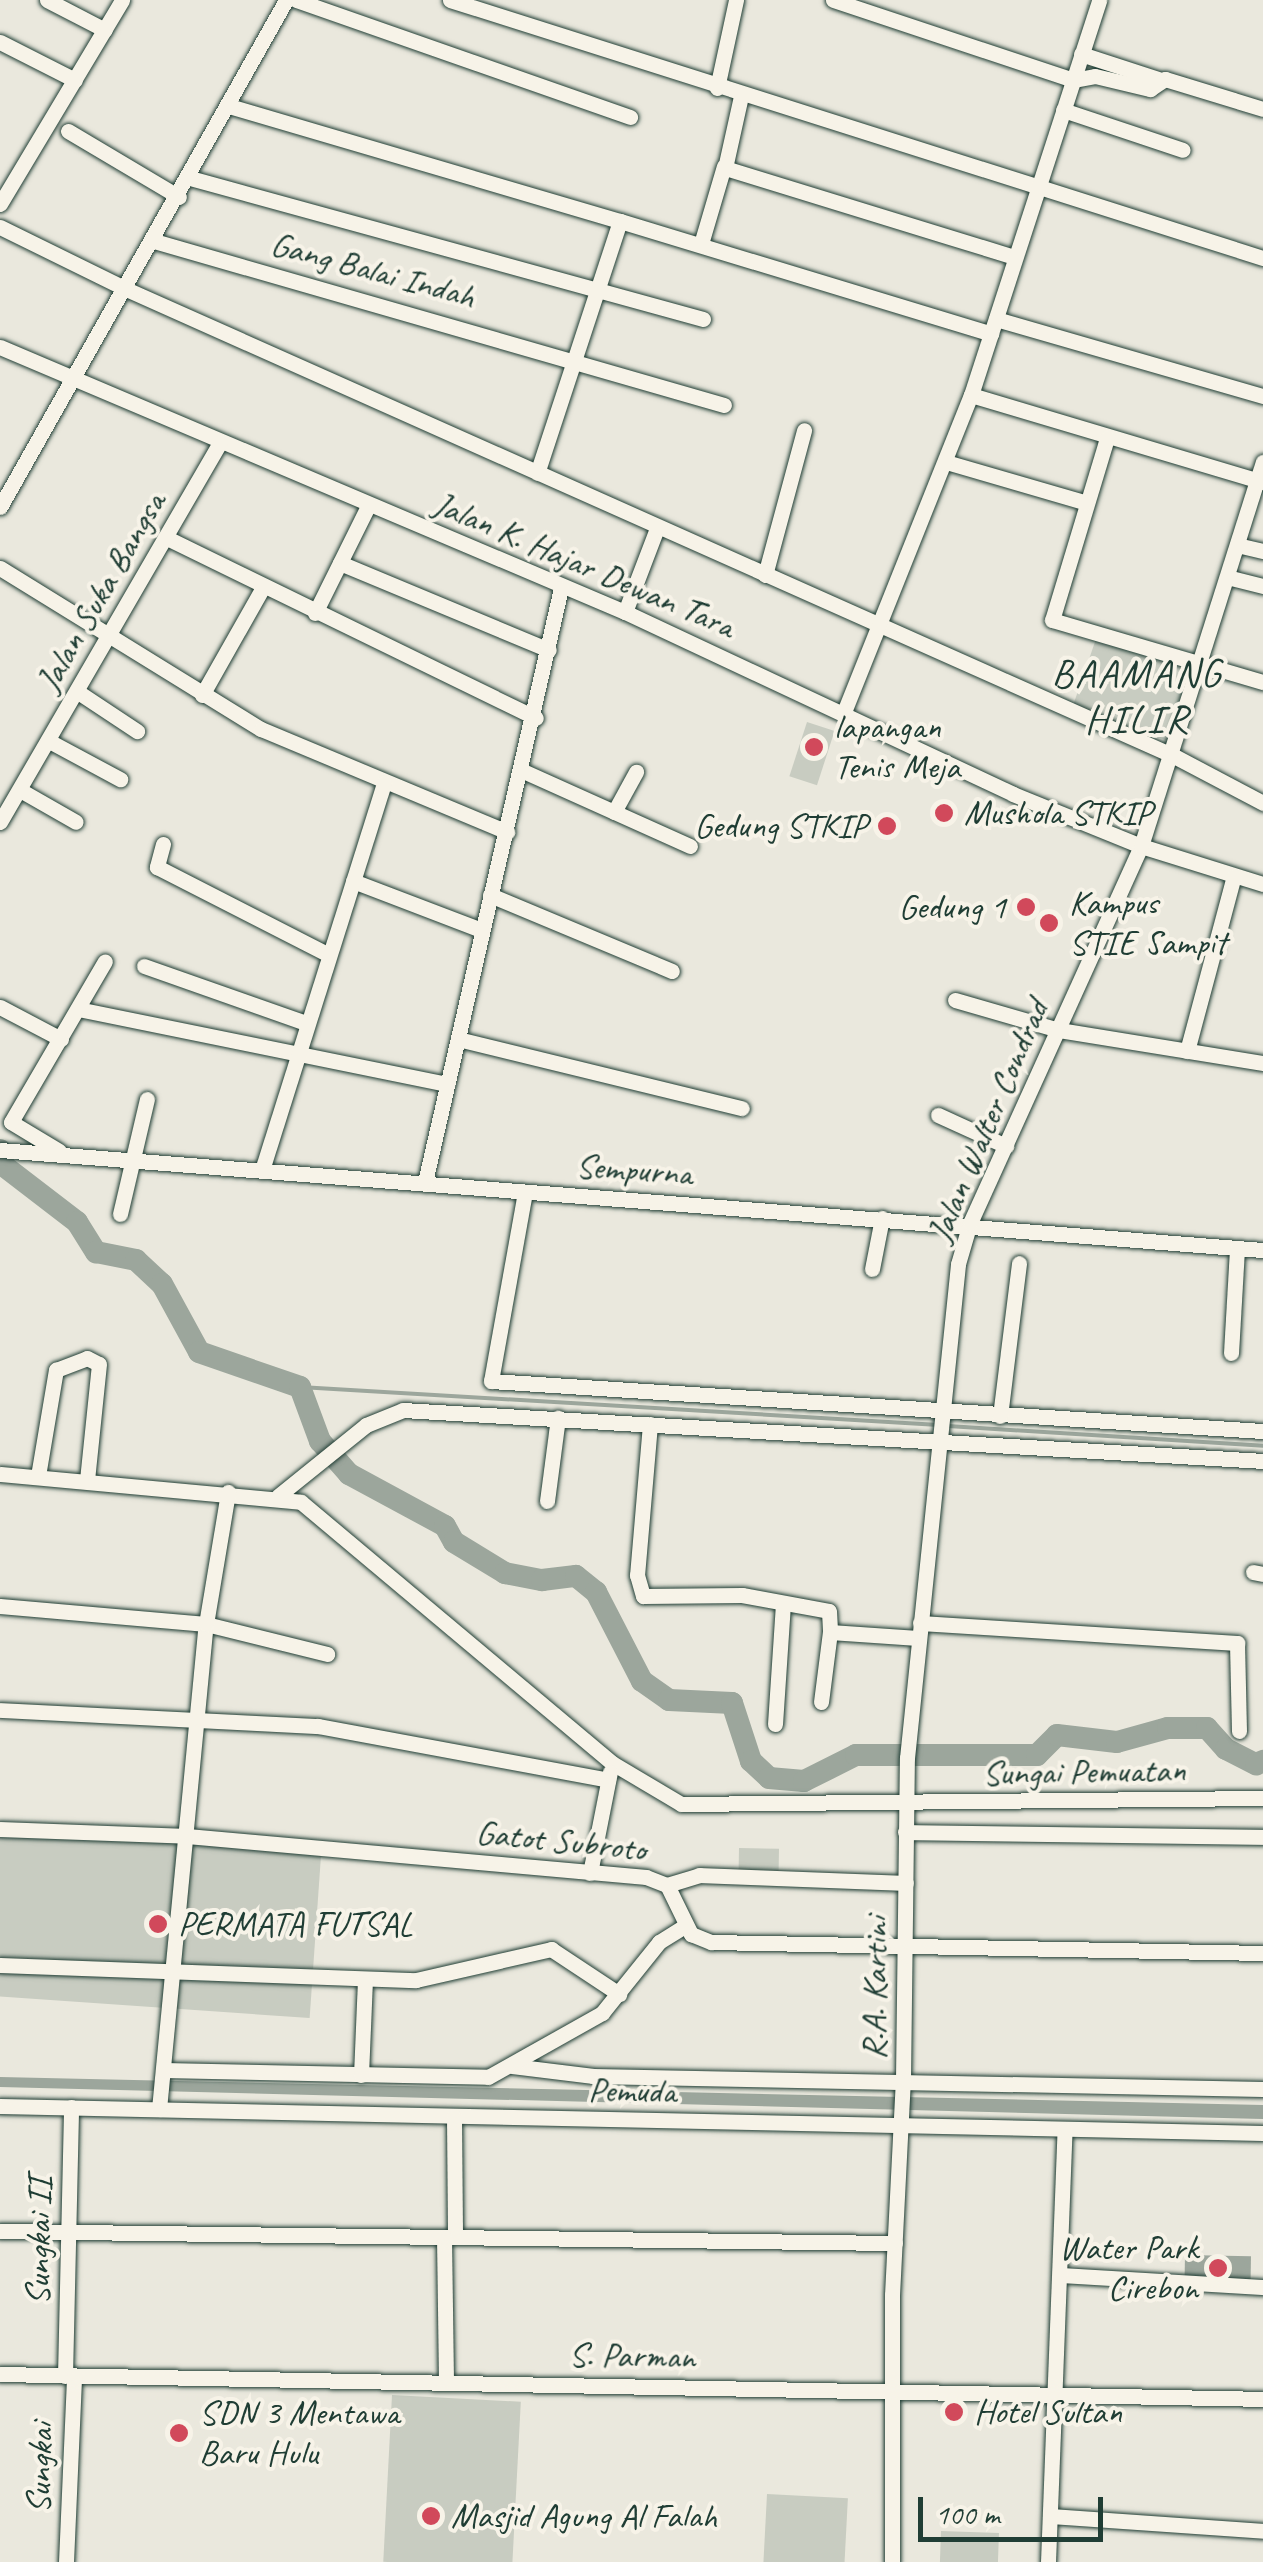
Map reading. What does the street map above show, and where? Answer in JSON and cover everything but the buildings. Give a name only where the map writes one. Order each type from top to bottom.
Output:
[{"type":"street","points":[[47,0],[105,30]]},
{"type":"street","points":[[0,204],[122,0]]},
{"type":"street","points":[[0,507],[75,382],[286,0]]},
{"type":"street","points":[[296,0],[630,117]]},
{"type":"street","points":[[450,0],[716,88],[1263,258]]},
{"type":"street","points":[[833,0],[1072,80],[1095,76],[1150,88],[1161,80]]},
{"type":"street","points":[[844,712],[884,626],[971,395],[1099,0]]},
{"type":"street","points":[[716,88],[734,1]]},
{"type":"street","points":[[0,42],[75,80]]},
{"type":"street","points":[[1081,54],[1263,109]]},
{"type":"street","points":[[701,244],[742,96]]},
{"type":"street","points":[[230,106],[993,326],[1263,396]]},
{"type":"street","points":[[1063,110],[1183,150]]},
{"type":"street","points":[[68,131],[179,196]]},
{"type":"street","points":[[724,166],[1015,256]]},
{"type":"street","points":[[190,178],[703,320]]},
{"type":"street","points":[[537,472],[620,220]]},
{"type":"street","points":[[0,226],[126,289],[1174,756],[1263,803]]},
{"type":"street","name":"Gang Balai Indah","points":[[154,241],[576,358],[724,405]]},
{"type":"street","name":"Jalan K. Hajar Dewan Tara","points":[[0,347],[625,612],[1141,846],[1263,884]]},
{"type":"street","points":[[971,395],[1260,481]]},
{"type":"street","points":[[765,576],[804,430]]},
{"type":"street","points":[[1107,438],[1084,502],[1052,620],[1263,682]]},
{"type":"street","name":"Jalan Suka Bangsa","points":[[0,822],[169,538],[220,442]]},
{"type":"street","points":[[946,462],[1084,502]]},
{"type":"street","name":"Jalan Walter Condrad","points":[[942,1426],[958,1264],[970,1223],[1141,846],[1204,664],[1263,462]]},
{"type":"street","points":[[315,613],[368,506]]},
{"type":"street","points":[[625,612],[658,528]]},
{"type":"street","points":[[169,538],[315,613],[536,718]]},
{"type":"street","points":[[1237,545],[1263,552]]},
{"type":"street","points":[[340,563],[549,650]]},
{"type":"street","points":[[0,568],[202,695],[384,784],[507,832]]},
{"type":"street","points":[[1227,577],[1263,586]]},
{"type":"street","points":[[202,695],[263,587]]},
{"type":"street","points":[[425,1182],[481,930],[536,718],[561,588]]},
{"type":"street","points":[[78,692],[137,731]]},
{"type":"street","points":[[49,741],[120,779]]},
{"type":"street","points":[[523,771],[690,846]]},
{"type":"street","points":[[614,812],[636,772]]},
{"type":"street","points":[[262,1170],[384,784]]},
{"type":"street","points":[[20,790],[76,822]]},
{"type":"street","points":[[163,844],[157,867],[329,954]]},
{"type":"street","points":[[1187,1051],[1234,876]]},
{"type":"street","points":[[353,881],[481,930]]},
{"type":"street","points":[[490,895],[672,971]]},
{"type":"street","points":[[67,1155],[11,1122],[105,961]]},
{"type":"street","points":[[144,966],[306,1023]]},
{"type":"street","points":[[955,1000],[1059,1030],[1263,1063]]},
{"type":"street","points":[[0,1007],[61,1039]]},
{"type":"street","points":[[78,1009],[447,1084]]},
{"type":"street","points":[[458,1039],[742,1108]]},
{"type":"street","points":[[120,1214],[129,1159],[147,1099]]},
{"type":"street","points":[[938,1115],[1006,1146]]},
{"type":"street","name":"Sempurna","points":[[0,1150],[970,1223],[1263,1250]]},
{"type":"street","points":[[525,1192],[491,1381],[1263,1461]]},
{"type":"street","points":[[872,1269],[882,1218]]},
{"type":"street","points":[[1232,1353],[1237,1248]]},
{"type":"street","points":[[1000,1416],[1019,1262]]},
{"type":"street","points":[[38,1476],[56,1370],[87,1358],[99,1364],[88,1480]]},
{"type":"street","points":[[0,1474],[278,1496],[379,1417],[403,1410],[650,1424],[942,1426],[1000,1416],[1263,1431]]},
{"type":"street","points":[[547,1500],[558,1418]]},
{"type":"street","points":[[650,1424],[639,1592],[656,1600],[738,1594],[829,1611],[821,1702]]},
{"type":"street","name":"R.A. Kartini","points":[[892,2562],[894,2243],[903,2081],[908,1735],[942,1426]]},
{"type":"street","points":[[228,1492],[206,1624],[200,1718],[161,2088],[361,2075],[472,2078],[512,2066],[595,2018],[666,1935],[685,1926],[711,1942],[1263,1953]]},
{"type":"street","name":"Sungai Pemuatan","points":[[278,1496],[313,1510],[612,1763],[681,1804],[906,1805],[1263,1798]]},
{"type":"street","points":[[776,1724],[783,1604]]},
{"type":"street","points":[[0,1606],[206,1624],[326,1654]]},
{"type":"street","points":[[830,1632],[919,1631],[1241,1644],[1240,1731]]},
{"type":"street","points":[[0,1710],[332,1728],[608,1780]]},
{"type":"street","points":[[590,1872],[612,1763]]},
{"type":"street","name":"Gatot Subroto","points":[[0,1829],[187,1836],[590,1872],[667,1885],[685,1926]]},
{"type":"street","points":[[905,1832],[1263,1837]]},
{"type":"street","points":[[667,1885],[698,1875],[906,1883]]},
{"type":"street","points":[[0,1965],[171,1975],[439,1980],[551,1949],[619,1994]]},
{"type":"street","points":[[361,2075],[365,1979]]},
{"type":"street","points":[[512,2066],[593,2076],[1263,2089]]},
{"type":"street","name":"Pemuda","points":[[0,2106],[71,2107],[161,2088],[454,2117],[901,2122],[1065,2130],[1263,2133]]},
{"type":"street","name":"Sungkai II","points":[[70,2376],[71,2107]]},
{"type":"street","points":[[446,2383],[454,2117]]},
{"type":"street","points":[[1048,2562],[1065,2130]]},
{"type":"street","points":[[0,2231],[894,2243]]},
{"type":"street","points":[[1060,2276],[1263,2287]]},
{"type":"street","name":"S. Parman","points":[[0,2374],[1263,2399]]},
{"type":"street","name":"Sungkai","points":[[66,2562],[70,2376]]},
{"type":"street","points":[[1050,2516],[1263,2531]]},
{"type":"shaded area","points":[[1097,636],[1195,670],[1171,742],[1072,708]]},
{"type":"shaded area","name":"lapangan Tenis Meja","points":[[807,722],[835,731],[817,785],[789,776]]},
{"type":"shaded area","name":"PERMATA FUTSAL","points":[[0,1830],[321,1852],[310,2018],[0,1996]]},
{"type":"shaded area","points":[[739,1848],[779,1849],[779,1871],[739,1870]]},
{"type":"shaded area","points":[[0,2077],[1263,2105],[1263,2119],[0,2087]]},
{"type":"shaded area","name":"Water Park Cirebon","points":[[1185,2255],[1251,2256],[1251,2281],[1185,2280]]},
{"type":"shaded area","points":[[392,2395],[521,2402],[512,2562],[383,2562]]},
{"type":"shaded area","points":[[767,2494],[848,2498],[845,2562],[763,2562]]},
{"type":"shaded area","points":[[941,2531],[999,2533],[998,2562],[940,2562]]},
{"type":"waterway","points":[[0,1150],[4,1166],[77,1222],[96,1252],[136,1260],[162,1284],[199,1352],[300,1387],[320,1441],[349,1474],[445,1526],[454,1542],[505,1573],[542,1580],[576,1576],[596,1592],[642,1681],[669,1700],[732,1703],[751,1761],[769,1778],[804,1781],[856,1755],[1037,1755],[1057,1735],[1117,1742],[1168,1728],[1207,1728],[1226,1749],[1256,1764],[1263,1761]]},
{"type":"waterway","points":[[300,1387],[939,1425]]},
{"type":"waterway","points":[[948,1426],[1263,1446]]},
{"type":"place","name":"lapangan Tenis Meja","points":[[814,747]]},
{"type":"place","name":"Mushola STKIP","points":[[944,813]]},
{"type":"place","name":"Gedung STKIP","points":[[887,826]]},
{"type":"place","name":"Gedung 1","points":[[1026,907]]},
{"type":"place","name":"Kampus STIE Sampit","points":[[1049,923]]},
{"type":"place","name":"PERMATA FUTSAL","points":[[158,1924]]},
{"type":"place","name":"Water Park Cirebon","points":[[1218,2268]]},
{"type":"place","name":"Hotel Sultan","points":[[954,2412]]},
{"type":"place","name":"SDN 3 Mentawa Baru Hulu","points":[[179,2433]]},
{"type":"place","name":"Masjid Agung Al Falah","points":[[431,2516]]},
{"type":"district","name":"BAAMANG HILIR","points":[[1137,696]]}]
